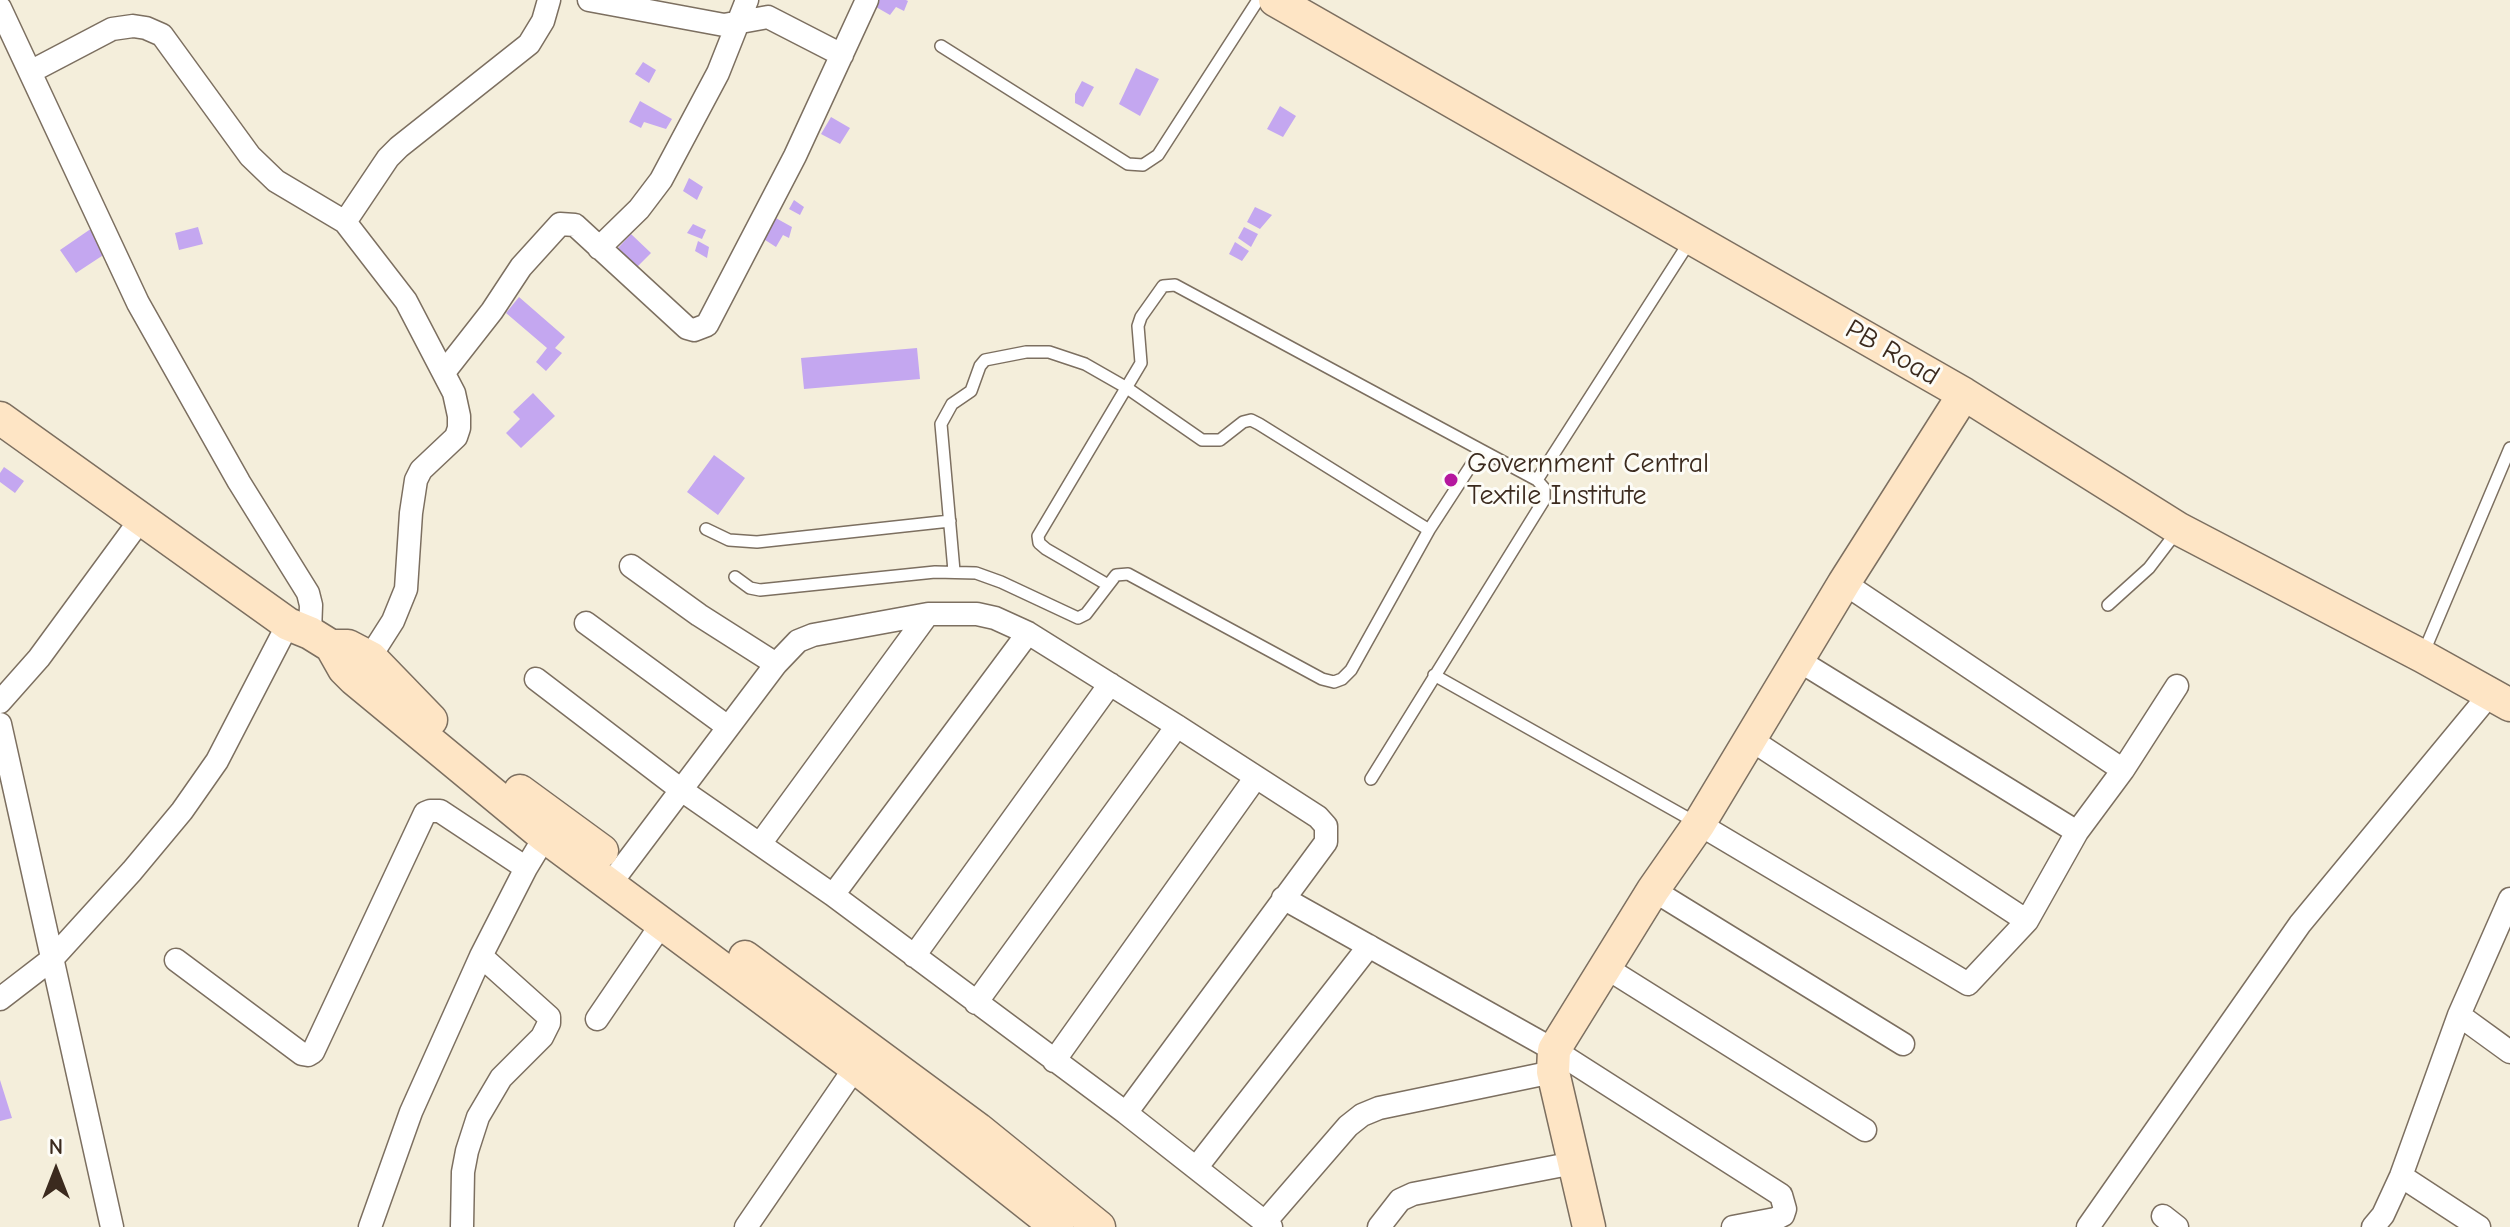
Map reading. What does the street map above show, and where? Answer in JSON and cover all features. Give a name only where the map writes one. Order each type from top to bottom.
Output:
[{"type":"street","points":[[345,222],[388,158],[399,147],[529,44],[543,21],[549,0]]},
{"type":"street","points":[[589,0],[724,25],[768,17],[842,55]]},
{"type":"street","points":[[599,248],[639,209],[661,180],[718,73],[747,0]]},
{"type":"street","points":[[445,371],[492,311],[521,267],[560,224],[575,225],[687,328],[694,330],[707,325],[795,156],[867,0]]},
{"type":"street","name":"PB Road","points":[[1275,0],[1964,394],[2179,529],[2500,700]]},
{"type":"street","points":[[0,8],[138,303],[239,482],[308,593],[311,605],[310,635],[182,811],[52,959],[0,999]]},
{"type":"street","points":[[30,72],[112,29],[146,28],[162,35],[250,156],[286,188],[345,222],[406,301],[445,371],[454,393],[459,428],[456,437],[421,470],[416,480],[406,589],[393,621],[363,668]]},
{"type":"street","points":[[1589,1227],[1553,1061],[1605,967],[1699,824],[1844,583],[1964,394]]},
{"type":"street","points":[[0,418],[310,635],[344,669],[363,668],[551,827],[617,875],[681,928],[777,994],[969,1139],[1099,1227]]},
{"type":"street","points":[[0,702],[39,658],[141,519]]},
{"type":"street","points":[[631,566],[699,615],[776,664]]},
{"type":"street","points":[[1844,583],[2123,770]]},
{"type":"street","points":[[760,844],[928,614]]},
{"type":"street","points":[[617,875],[776,664],[798,641],[813,635],[928,614],[977,614],[995,618],[1028,633],[1318,817],[1326,826],[1326,842],[1126,1113]]},
{"type":"street","points":[[586,623],[728,727]]},
{"type":"street","points":[[833,895],[1028,633]]},
{"type":"street","points":[[1798,660],[2077,832]]},
{"type":"street","points":[[536,679],[680,789],[833,895],[1126,1113],[1268,1225],[1348,1126],[1362,1115],[1553,1061]]},
{"type":"street","points":[[914,956],[1110,684]]},
{"type":"street","points":[[1699,824],[1968,984],[2027,921],[2077,832],[2123,770],[2177,686]]},
{"type":"street","points":[[2088,1227],[2300,924],[2500,700]]},
{"type":"street","points":[[0,724],[112,1227]]},
{"type":"street","points":[[976,1003],[1177,726]]},
{"type":"street","points":[[1750,739],[2027,921]]},
{"type":"street","points":[[1054,1061],[1256,777]]},
{"type":"street","points":[[176,960],[302,1054],[308,1055],[313,1052],[425,813],[440,811],[526,868]]},
{"type":"street","points":[[370,1227],[411,1112],[481,956],[526,868],[551,827]]},
{"type":"street","points":[[1653,890],[1903,1044]]},
{"type":"street","points":[[1283,898],[1369,946],[1553,1061],[1781,1195],[1785,1209],[1783,1215],[1733,1227]]},
{"type":"street","points":[[2373,1227],[2383,1215],[2401,1176],[2459,1015],[2503,932],[2510,899]]},
{"type":"street","points":[[597,1019],[681,928]]},
{"type":"street","points":[[1196,1168],[1369,946]]},
{"type":"street","points":[[462,1227],[463,1172],[478,1117],[501,1078],[542,1037],[549,1023],[549,1017],[481,956]]},
{"type":"street","points":[[1605,967],[1865,1130]]},
{"type":"street","points":[[2459,1015],[2510,1052]]},
{"type":"street","points":[[746,1227],[862,1058]]},
{"type":"street","points":[[969,1139],[1057,1227]]},
{"type":"street","points":[[1379,1227],[1400,1200],[1413,1194],[1574,1163]]},
{"type":"street","points":[[2401,1176],[2479,1227]]},
{"type":"lane","points":[[941,46],[1128,164],[1143,165],[1158,155],[1258,0]]},
{"type":"lane","points":[[1537,480],[1691,238]]},
{"type":"lane","points":[[1108,585],[1046,549],[1039,543],[1038,536],[1141,363],[1137,336],[1141,317],[1163,286],[1175,285],[1537,480],[1544,488],[1544,500],[1371,779]]},
{"type":"lane","points":[[954,571],[941,424],[952,404],[971,391],[985,360],[1007,354],[1049,352],[1085,364],[1208,442],[1220,440],[1243,422],[1251,420],[1429,530]]},
{"type":"lane","points":[[2422,656],[2510,448]]},
{"type":"lane","points":[[735,577],[750,588],[760,590],[954,571],[988,576],[1078,618],[1086,614],[1108,585],[1122,573],[1136,577],[1322,679],[1334,682],[1351,670],[1429,530],[1481,450]]},
{"type":"lane","points":[[706,529],[729,540],[757,542],[950,521]]},
{"type":"lane","points":[[2108,605],[2149,568],[2179,529]]},
{"type":"lane","points":[[1434,675],[1699,824]]},
{"type":"building","points":[[879,0],[908,1],[904,11],[896,7],[890,15],[876,7]]},
{"type":"building","points":[[643,62],[656,70],[649,83],[635,74]]},
{"type":"building","points":[[1136,68],[1159,79],[1140,116],[1119,104]]},
{"type":"building","points":[[1082,81],[1094,87],[1083,107],[1075,103],[1075,94]]},
{"type":"building","points":[[640,101],[672,119],[666,129],[644,122],[641,128],[629,122]]},
{"type":"building","points":[[1280,106],[1296,116],[1283,137],[1267,129]]},
{"type":"building","points":[[831,117],[850,128],[840,144],[821,134]]},
{"type":"building","points":[[689,178],[703,187],[697,200],[683,191]]},
{"type":"building","points":[[794,200],[804,207],[800,215],[789,209]]},
{"type":"building","points":[[1255,207],[1272,215],[1260,229],[1247,222]]},
{"type":"building","points":[[774,217],[792,227],[789,238],[783,235],[776,247],[762,238]]},
{"type":"building","points":[[693,224],[706,230],[702,239],[687,233]]},
{"type":"building","points":[[95,226],[111,250],[76,273],[60,250]]},
{"type":"building","points":[[198,227],[203,244],[179,250],[175,233]]},
{"type":"building","points":[[1244,227],[1258,234],[1251,247],[1238,238]]},
{"type":"building","points":[[631,234],[651,253],[637,267],[618,248]]},
{"type":"building","points":[[698,241],[709,247],[707,258],[695,251]]},
{"type":"building","points":[[1235,242],[1249,251],[1242,261],[1229,254]]},
{"type":"building","points":[[519,297],[565,337],[555,348],[562,353],[546,371],[536,362],[547,348],[506,313]]},
{"type":"building","points":[[917,348],[920,379],[804,389],[801,358]]},
{"type":"building","points":[[533,393],[555,416],[521,448],[506,433],[520,419],[513,412]]},
{"type":"building","points":[[714,455],[745,478],[718,515],[687,492]]},
{"type":"building","points":[[4,467],[24,481],[15,493],[0,482]]},
{"type":"building","points":[[0,1080],[12,1118],[0,1121]]},
{"type":"place","name":"Government Central Textile Institute","points":[[1451,480]]}]
